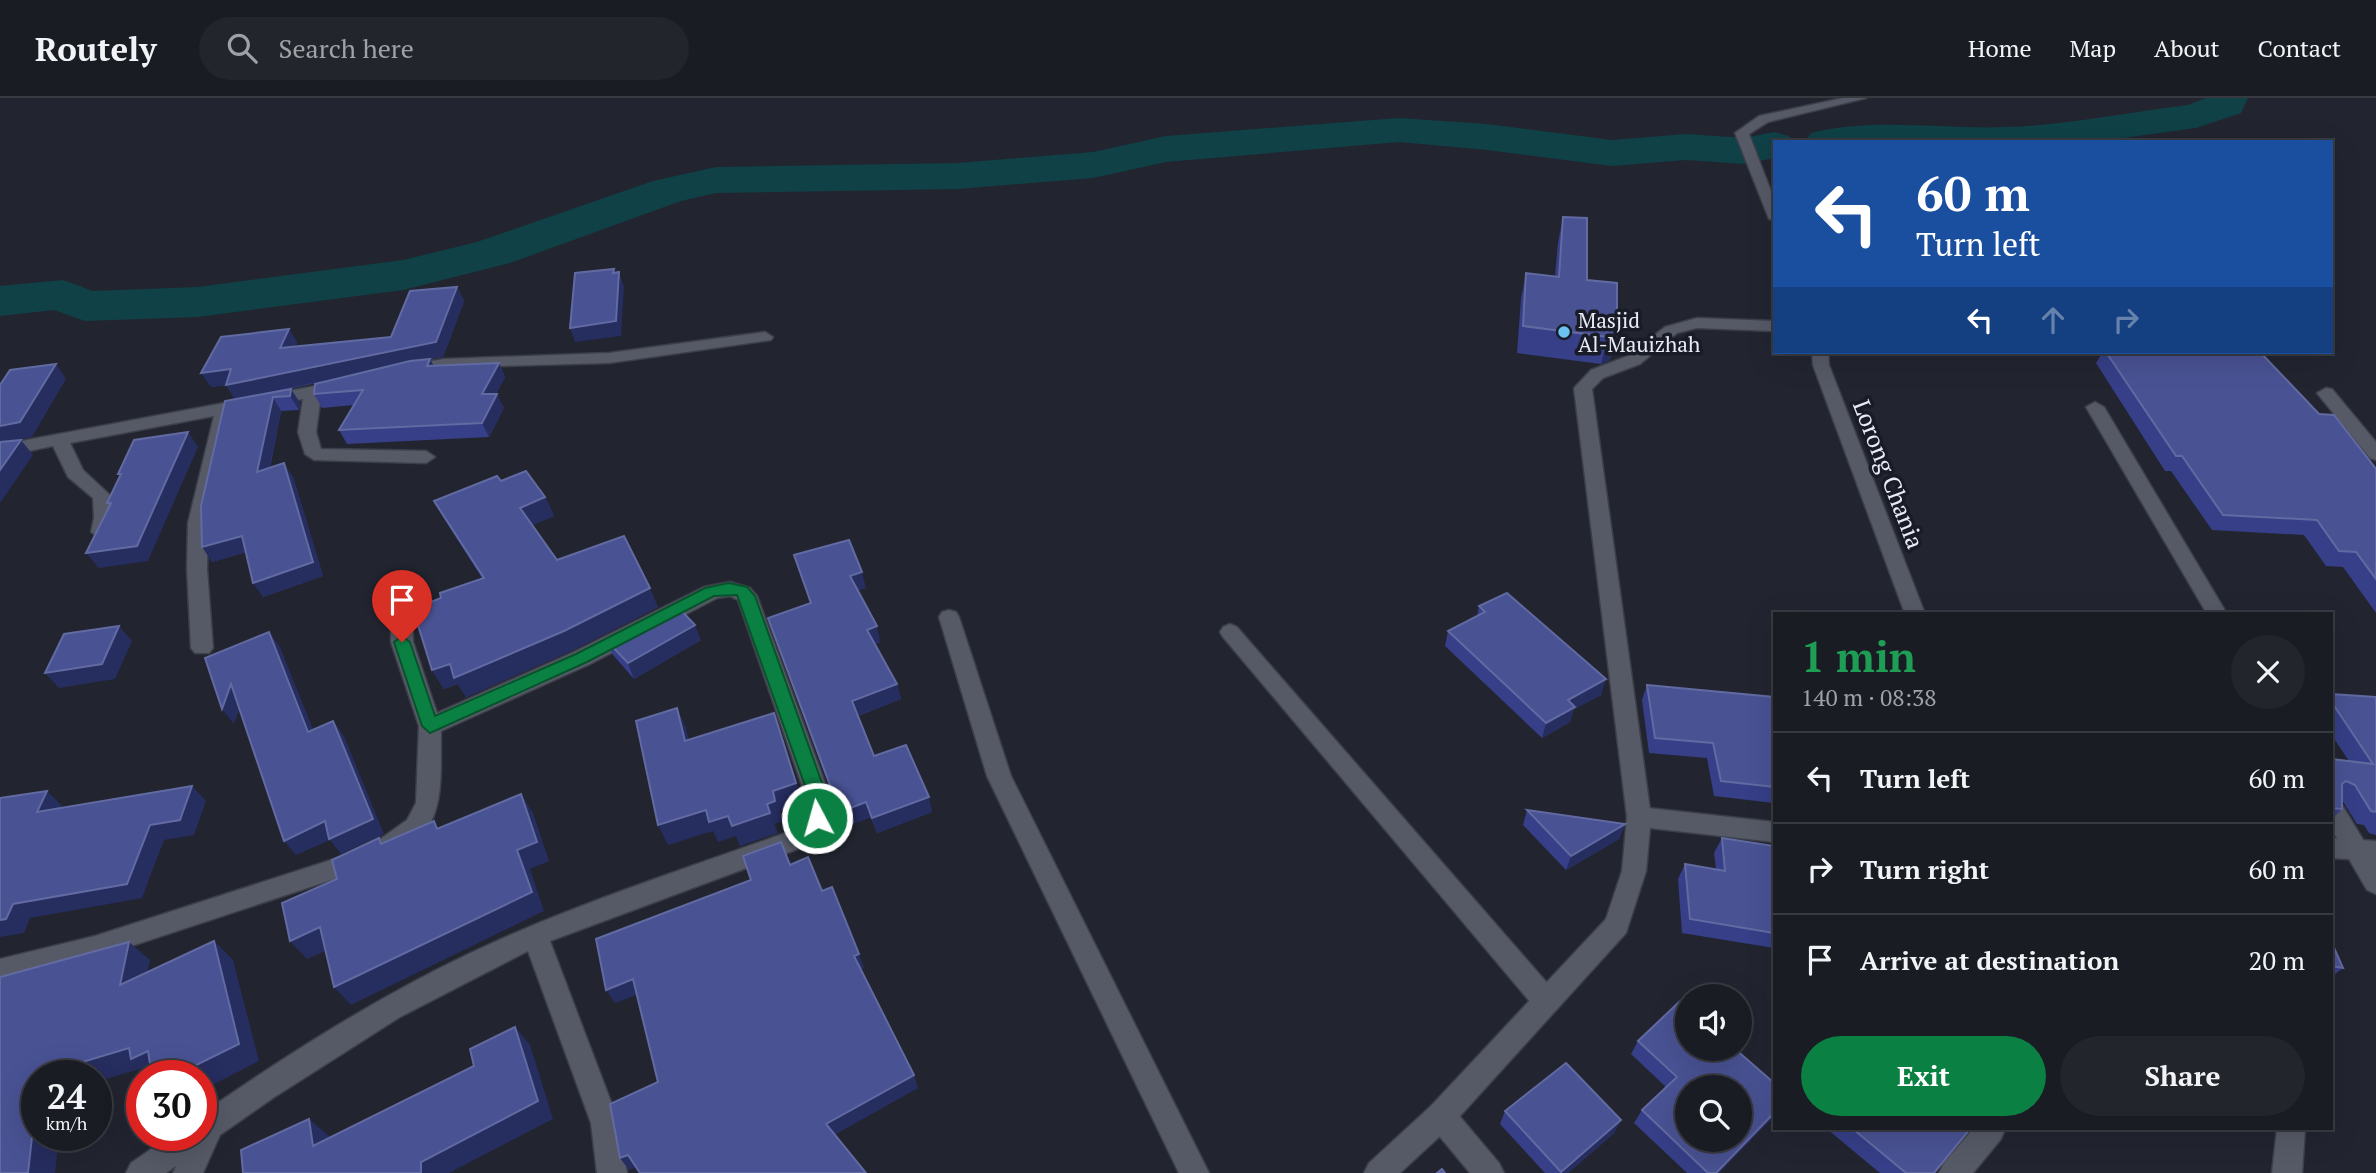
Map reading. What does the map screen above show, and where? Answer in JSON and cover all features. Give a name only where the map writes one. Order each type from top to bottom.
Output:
[{"type":"street","points":[[1773,213],[1755,160],[1744,143],[1742,133],[1755,122],[1860,98]]},
{"type":"street","points":[[1379,1173],[1441,1116],[1617,925],[1634,871],[1639,817],[1583,388],[1597,374],[1634,360],[1671,330],[1697,323],[1773,326]]},
{"type":"street","points":[[391,374],[471,361],[555,362],[643,356],[765,337]]},
{"type":"street","name":"Lorong Chania","points":[[1820,354],[1821,365],[1914,612]]},
{"type":"street","points":[[0,451],[225,407],[313,393],[365,380]]},
{"type":"street","points":[[313,393],[307,432],[314,454],[426,457]]},
{"type":"street","points":[[2326,393],[2376,454]]},
{"type":"street","points":[[202,648],[197,564],[198,522],[211,452],[225,407]]},
{"type":"street","points":[[2095,407],[2216,612]]},
{"type":"street","points":[[59,440],[75,472],[102,496],[104,518],[101,532]]},
{"type":"street","points":[[217,1121],[350,1034],[457,972],[535,936],[797,839],[817,818],[818,797],[747,596],[741,591],[729,588],[710,592],[582,658],[430,726]]},
{"type":"street","points":[[0,971],[96,947],[280,889],[364,859],[402,839],[415,827],[428,804],[430,726],[402,642],[401,591]]},
{"type":"street","points":[[949,617],[999,776],[1194,1173]]},
{"type":"street","points":[[1230,632],[1546,1001]]},
{"type":"street","points":[[2333,810],[2366,851],[2376,883]]},
{"type":"street","points":[[1639,817],[1773,832]]},
{"type":"street","points":[[2333,848],[2366,851]]},
{"type":"street","points":[[535,936],[605,1123],[612,1173]]},
{"type":"street","points":[[1441,1116],[1489,1173]]},
{"type":"street","points":[[1954,1173],[1990,1130]]},
{"type":"street","points":[[2287,1173],[2291,1130]]},
{"type":"street","points":[[141,1173],[173,1151]]},
{"type":"street","points":[[188,1173],[195,1151]]},
{"type":"building","points":[[1563,217],[1587,218],[1587,280],[1617,283],[1617,333],[1608,337],[1523,326],[1526,273],[1559,277]]},
{"type":"building","points":[[614,269],[613,273],[619,272],[616,321],[570,328],[575,273]]},
{"type":"building","points":[[457,287],[436,342],[226,385],[231,369],[201,373],[221,337],[289,329],[280,348],[391,337],[410,291]]},
{"type":"building","points":[[2107,354],[2262,354],[2319,414],[2334,415],[2376,469],[2376,579],[2356,552],[2339,551],[2317,520],[2223,515],[2182,456],[2176,456]]},
{"type":"building","points":[[430,359],[427,366],[499,363],[482,394],[497,394],[482,423],[339,430],[363,390],[314,394],[315,384],[410,361]]},
{"type":"building","points":[[56,364],[20,422],[0,426],[0,385],[10,370]]},
{"type":"building","points":[[291,389],[290,396],[273,397],[257,472],[284,463],[313,562],[253,583],[242,536],[202,547],[201,506],[225,401]]},
{"type":"building","points":[[188,432],[137,546],[86,553],[111,503],[107,503],[134,440]]},
{"type":"building","points":[[21,440],[0,470],[0,442]]},
{"type":"building","points":[[526,471],[545,497],[520,508],[557,560],[624,536],[650,588],[564,631],[454,678],[450,664],[432,670],[413,609],[441,598],[440,593],[484,578],[434,501],[497,476],[501,481]]},
{"type":"building","points":[[849,540],[862,572],[850,576],[877,626],[867,630],[897,684],[852,701],[874,756],[906,745],[929,797],[872,818],[866,802],[840,812],[768,618],[811,603],[794,555]]},
{"type":"building","points":[[1507,593],[1606,679],[1568,700],[1575,707],[1546,723],[1448,631],[1485,612],[1479,606]]},
{"type":"building","points":[[675,604],[695,625],[628,663],[606,640]]},
{"type":"building","points":[[119,626],[102,664],[45,673],[64,634]]},
{"type":"building","points":[[269,632],[308,732],[333,721],[373,819],[329,839],[325,821],[284,841],[231,684],[222,709],[205,658]]},
{"type":"building","points":[[1647,685],[1773,697],[1773,787],[1721,781],[1713,743],[1655,738]]},
{"type":"building","points":[[2333,694],[2376,697],[2376,812],[2371,811],[2355,785],[2346,781],[2342,784],[2342,809],[2333,808],[2333,759],[2373,764],[2333,704]]},
{"type":"building","points":[[677,708],[685,741],[774,713],[796,783],[773,791],[775,801],[767,804],[770,813],[732,826],[728,816],[709,822],[706,810],[658,825],[636,721]]},
{"type":"building","points":[[192,786],[180,820],[150,825],[127,884],[13,904],[6,919],[0,920],[0,798],[47,791],[37,812]]},
{"type":"building","points":[[521,794],[537,842],[517,850],[532,892],[334,987],[320,927],[290,941],[282,903],[337,879],[332,860],[379,838],[381,844],[434,821],[437,829]]},
{"type":"building","points":[[1527,810],[1625,824],[1571,856]]},
{"type":"building","points":[[1722,838],[1773,846],[1773,933],[1690,919],[1685,864],[1725,871]]},
{"type":"building","points":[[781,842],[790,865],[808,857],[822,891],[832,887],[859,954],[854,956],[914,1075],[826,1124],[866,1173],[640,1173],[628,1155],[620,1158],[610,1104],[658,1082],[633,979],[606,990],[596,939],[751,880],[743,856]]},
{"type":"building","points":[[214,941],[239,1044],[206,1060],[149,1060],[148,1051],[131,1059],[129,1048],[90,1060],[21,1060],[21,1151],[30,1151],[28,1173],[0,1173],[0,977],[129,942],[120,985]]},
{"type":"building","points":[[2333,946],[2343,968],[2333,966]]},
{"type":"building","points":[[1675,1006],[1675,1061],[1749,1061],[1773,1082],[1773,1114],[1752,1136],[1752,1075],[1675,1075],[1638,1041]]},
{"type":"building","points":[[515,1027],[538,1101],[421,1162],[421,1173],[243,1173],[241,1150],[309,1119],[313,1146],[474,1066],[470,1049]]},
{"type":"building","points":[[1566,1063],[1621,1120],[1561,1172],[1505,1111]]},
{"type":"building","points":[[1675,1079],[1675,1142],[1642,1110]]},
{"type":"building","points":[[1854,1130],[1969,1130],[1934,1173],[1906,1173]]},
{"type":"building","points":[[1686,1152],[1736,1152],[1716,1173],[1708,1173]]},
{"type":"waterway","points":[[2012,140],[2196,116],[2227,104],[2228,98]]},
{"type":"waterway","points":[[0,301],[37,295],[63,295],[85,306],[198,302],[403,275],[493,253],[669,190],[716,180],[958,176],[1093,165],[1166,149],[1399,130],[1487,137],[1612,153],[1686,147],[1745,151],[1773,145]]},
{"type":"waterway","points":[[1856,140],[1901,137],[1958,140]]},
{"type":"place","name":"Masjid Al-Mauizhah","points":[[1564,332]]},
{"type":"route","points":[[402,642],[430,726],[582,658],[710,592],[729,588],[741,591],[747,596],[818,797],[817,818]]}]
